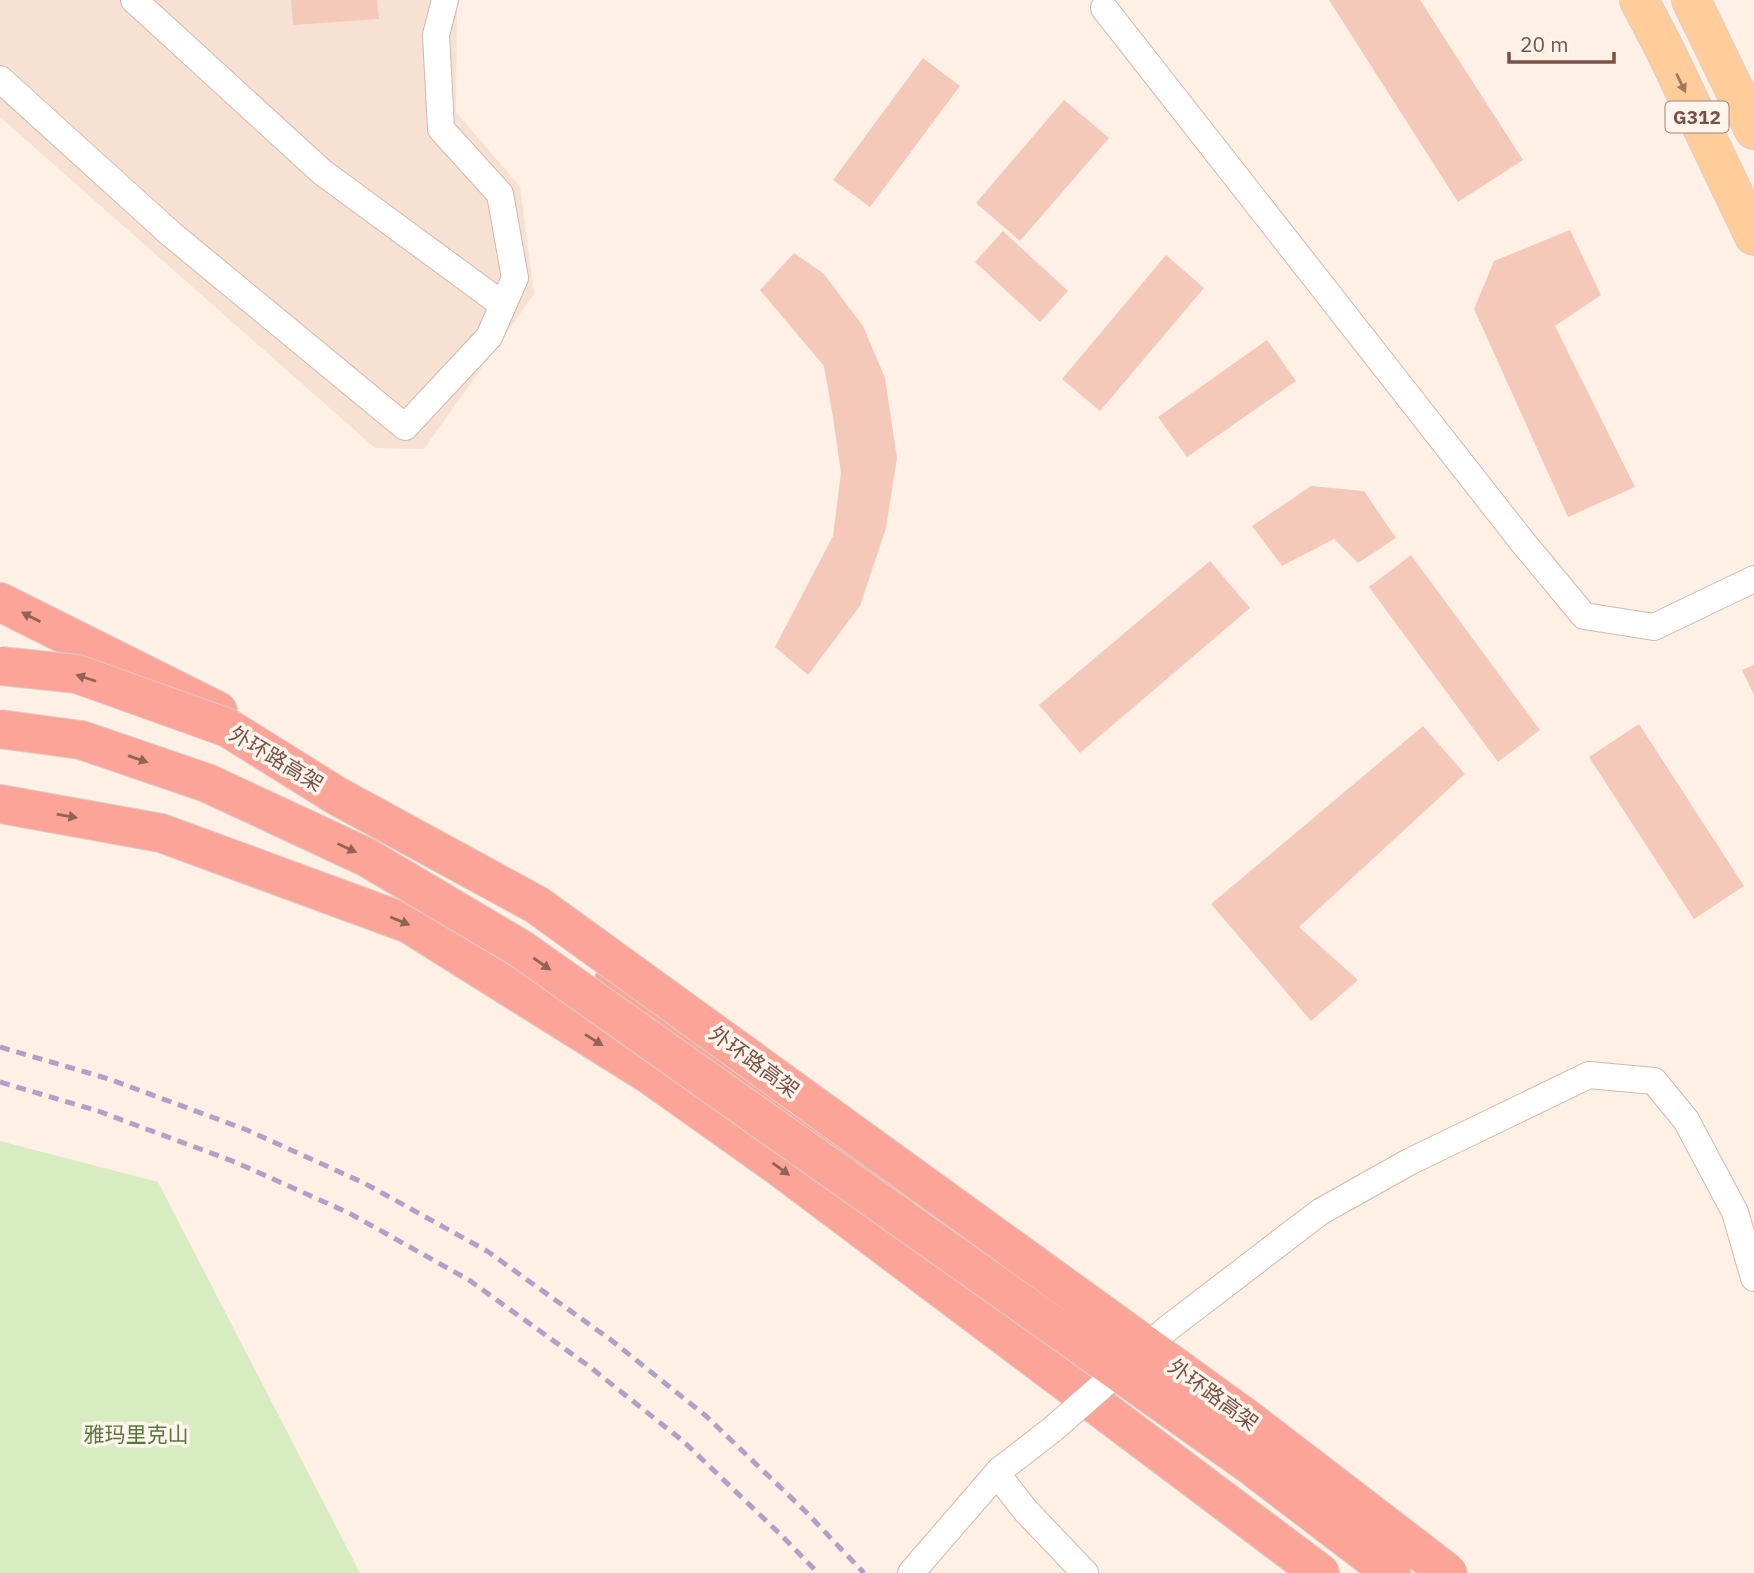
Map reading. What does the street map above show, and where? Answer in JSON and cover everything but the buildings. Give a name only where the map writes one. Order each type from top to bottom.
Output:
[{"type":"highway","points":[[0,602],[242,723],[452,863],[1415,1573]]},
{"type":"highway","name":"外环路高架","points":[[0,666],[77,674],[228,728],[337,796],[537,905],[1239,1413],[1448,1573]]},
{"type":"highway","name":"外环路高架","points":[[0,729],[81,740],[207,783],[366,857],[521,949],[1249,1464],[1392,1573]]},
{"type":"highway","points":[[0,804],[161,833],[409,924],[661,1083],[781,1168],[1320,1573]]},
{"type":"main road","name":"G312","points":[[1639,0],[1754,236]]},
{"type":"main road","name":"G312","points":[[1691,0],[1754,130]]},
{"type":"main road","points":[[1723,67],[1754,93]]},
{"type":"street","points":[[134,0],[322,172],[503,305]]},
{"type":"street","points":[[0,79],[171,234],[405,427],[489,337],[515,278],[500,194],[441,129],[436,35],[445,0]]},
{"type":"street","points":[[1104,8],[1584,616],[1654,627],[1754,579]]},
{"type":"street","points":[[911,1573],[1000,1470],[1053,1429],[1167,1329],[1320,1212],[1409,1162],[1589,1075],[1654,1081],[1686,1120],[1735,1212],[1754,1278]]},
{"type":"street","points":[[1000,1470],[997,1474],[1026,1511],[1085,1573]]},
{"type":"shaded area","points":[[0,0],[457,0],[456,112],[520,187],[534,294],[424,449],[375,448],[0,117]]},
{"type":"green space","name":"雅玛里克山","points":[[0,1141],[158,1182],[360,1573],[0,1573]]},
{"type":"railway","points":[[0,1047],[109,1079],[247,1130],[364,1183],[487,1251],[611,1340],[706,1416],[804,1510],[864,1573]]},
{"type":"railway","points":[[0,1082],[98,1111],[235,1162],[349,1213],[469,1280],[590,1367],[683,1441],[818,1573]]}]
